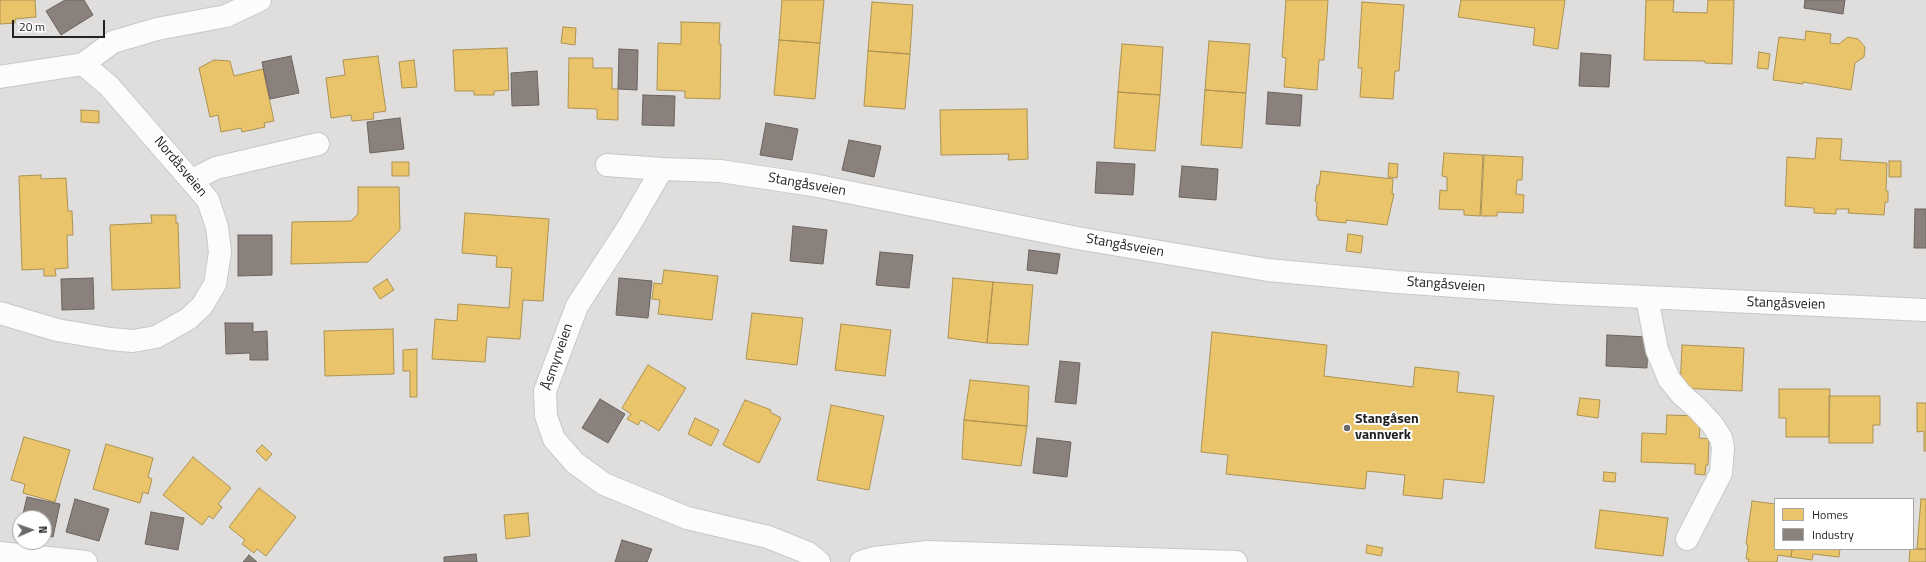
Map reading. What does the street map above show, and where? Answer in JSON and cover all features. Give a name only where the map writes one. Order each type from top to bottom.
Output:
[{"type":"street","points":[[0,77],[83,64],[113,42],[157,29],[226,16],[260,0]]},
{"type":"street","name":"Nordåsveien","points":[[0,313],[57,330],[133,341],[156,337],[188,319],[202,306],[215,284],[220,252],[217,227],[208,200],[109,86],[83,64]]},
{"type":"street","points":[[192,180],[216,168],[318,144]]},
{"type":"street","name":"Stangåsveien","points":[[607,165],[720,171],[813,185],[1077,238],[1268,270],[1404,282],[1647,298],[1926,310]]},
{"type":"street","name":"Åsmyrveien","points":[[662,169],[629,226],[576,306],[545,391],[546,416],[554,439],[575,463],[604,484],[687,518],[768,537],[808,553],[819,562]]},
{"type":"street","points":[[1647,298],[1657,350],[1669,379],[1674,387],[1712,424],[1720,438],[1723,448],[1721,473],[1687,539]]},
{"type":"street","points":[[861,562],[874,558],[928,552],[1236,562]]},
{"type":"street","points":[[0,553],[86,562]]},
{"type":"shaded area","points":[[0,0],[1926,0],[1926,562],[0,562]]},
{"type":"building: Homes","points":[[0,0],[35,0],[36,17],[15,19],[15,23],[0,24]]},
{"type":"building: Homes","points":[[782,0],[824,0],[820,43],[779,40]]},
{"type":"building: Homes","points":[[1286,0],[1328,0],[1324,60],[1319,60],[1317,90],[1284,87],[1286,58],[1282,57]]},
{"type":"building: Homes","points":[[1461,0],[1565,0],[1558,49],[1533,45],[1535,28],[1458,17]]},
{"type":"building: Homes","points":[[1646,0],[1674,0],[1673,12],[1707,13],[1708,0],[1734,0],[1732,64],[1705,63],[1705,61],[1644,60]]},
{"type":"building: Homes","points":[[872,2],[913,5],[910,54],[868,51]]},
{"type":"building: Homes","points":[[1362,2],[1404,5],[1399,71],[1395,71],[1393,99],[1360,97],[1362,68],[1358,68]]},
{"type":"building: Homes","points":[[681,22],[720,23],[720,99],[685,98],[685,91],[657,90],[658,43],[681,44]]},
{"type":"building: Homes","points":[[563,27],[576,28],[575,45],[561,43]]},
{"type":"building: Homes","points":[[1806,31],[1831,34],[1830,43],[1839,44],[1848,37],[1858,39],[1865,47],[1864,57],[1855,63],[1851,90],[1803,82],[1803,84],[1773,80],[1779,37],[1805,40]]},
{"type":"building: Homes","points":[[779,40],[820,43],[815,99],[774,95]]},
{"type":"building: Homes","points":[[1209,41],[1250,44],[1246,93],[1205,90]]},
{"type":"building: Homes","points":[[1122,44],[1163,47],[1160,95],[1118,92]]},
{"type":"building: Homes","points":[[507,48],[509,90],[494,91],[494,95],[474,95],[474,91],[455,91],[453,50]]},
{"type":"building: Homes","points":[[868,51],[910,54],[905,109],[864,106]]},
{"type":"building: Homes","points":[[1759,52],[1770,54],[1768,69],[1757,68]]},
{"type":"building: Homes","points":[[378,56],[386,111],[373,113],[374,119],[352,121],[351,115],[331,118],[326,78],[345,75],[343,60]]},
{"type":"building: Homes","points":[[569,58],[593,58],[593,68],[612,68],[612,89],[618,89],[618,120],[597,119],[597,109],[568,108]]},
{"type":"building: Homes","points":[[214,60],[230,61],[234,76],[263,69],[274,121],[264,123],[265,127],[242,132],[241,128],[221,132],[218,115],[210,117],[199,68]]},
{"type":"building: Homes","points":[[414,60],[417,87],[402,88],[399,62]]},
{"type":"building: Homes","points":[[1205,90],[1246,93],[1242,148],[1201,145]]},
{"type":"building: Homes","points":[[1118,92],[1160,95],[1155,151],[1114,148]]},
{"type":"building: Homes","points":[[1027,109],[1028,159],[1008,160],[1009,154],[941,155],[940,110]]},
{"type":"building: Homes","points":[[81,110],[99,111],[99,123],[81,122]]},
{"type":"building: Homes","points":[[1817,138],[1842,139],[1840,160],[1887,163],[1886,191],[1888,191],[1888,202],[1885,202],[1884,215],[1848,213],[1849,209],[1836,209],[1836,214],[1814,213],[1814,208],[1785,206],[1787,157],[1815,159]]},
{"type":"building: Homes","points":[[1444,153],[1483,155],[1480,216],[1464,215],[1464,210],[1439,209],[1440,190],[1447,191],[1447,177],[1442,176]]},
{"type":"building: Homes","points":[[1484,155],[1523,157],[1522,180],[1517,180],[1516,194],[1524,195],[1523,213],[1497,212],[1497,216],[1481,216]]},
{"type":"building: Homes","points":[[1889,161],[1901,161],[1901,177],[1889,177]]},
{"type":"building: Homes","points":[[392,162],[409,162],[409,176],[392,176]]},
{"type":"building: Homes","points":[[1389,163],[1398,164],[1397,178],[1388,177]]},
{"type":"building: Homes","points":[[1321,171],[1393,179],[1392,194],[1394,194],[1387,225],[1346,220],[1346,223],[1318,220],[1318,217],[1316,216],[1317,202],[1315,201]]},
{"type":"building: Homes","points":[[41,175],[41,179],[66,178],[68,211],[72,211],[73,235],[67,235],[68,268],[55,269],[56,276],[44,276],[44,269],[22,270],[19,176]]},
{"type":"building: Homes","points":[[358,187],[399,187],[400,230],[368,262],[291,264],[292,222],[351,221],[358,214]]},
{"type":"building: Homes","points":[[465,213],[549,219],[543,301],[523,300],[520,339],[487,337],[485,362],[432,359],[435,319],[457,321],[458,304],[509,308],[512,268],[496,267],[497,256],[462,253]]},
{"type":"building: Homes","points":[[151,215],[176,215],[176,223],[178,223],[180,288],[112,290],[110,225],[152,223]]},
{"type":"building: Homes","points":[[1348,234],[1363,236],[1361,253],[1346,251]]},
{"type":"building: Homes","points":[[664,270],[718,276],[712,320],[658,314],[660,300],[652,299],[654,283],[662,284]]},
{"type":"building: Homes","points":[[953,278],[993,282],[987,343],[948,338]]},
{"type":"building: Homes","points":[[387,279],[394,290],[380,299],[373,288]]},
{"type":"building: Homes","points":[[993,282],[1033,285],[1028,345],[987,343]]},
{"type":"building: Homes","points":[[752,313],[803,318],[797,365],[746,359]]},
{"type":"building: Homes","points":[[841,324],[891,330],[885,376],[835,370]]},
{"type":"building: Homes","points":[[393,329],[394,374],[325,376],[324,331]]},
{"type":"building: Homes","name":"Stangåsen vannverk","points":[[1212,332],[1327,345],[1324,376],[1413,387],[1415,367],[1459,372],[1457,392],[1494,396],[1484,483],[1444,479],[1442,499],[1403,495],[1405,475],[1367,471],[1365,489],[1226,474],[1228,455],[1201,452]]},
{"type":"building: Homes","points":[[1682,345],[1744,348],[1742,391],[1680,388]]},
{"type":"building: Homes","points":[[417,349],[417,397],[410,397],[410,371],[403,371],[403,350]]},
{"type":"building: Homes","points":[[648,365],[686,388],[659,431],[641,420],[638,425],[627,419],[631,414],[622,408]]},
{"type":"building: Homes","points":[[970,380],[1029,386],[1027,426],[964,420]]},
{"type":"building: Homes","points":[[1779,389],[1830,389],[1829,437],[1786,437],[1786,418],[1779,418]]},
{"type":"building: Homes","points":[[1829,396],[1880,396],[1880,425],[1873,425],[1873,443],[1829,443]]},
{"type":"building: Homes","points":[[1580,398],[1600,400],[1598,418],[1577,415]]},
{"type":"building: Homes","points":[[745,400],[771,410],[770,412],[781,418],[759,463],[723,445]]},
{"type":"building: Homes","points":[[1917,403],[1926,403],[1926,451],[1924,451],[1924,431],[1917,432]]},
{"type":"building: Homes","points":[[831,405],[884,416],[869,490],[817,480]]},
{"type":"building: Homes","points":[[1667,415],[1701,416],[1699,438],[1709,439],[1708,465],[1706,465],[1705,475],[1695,474],[1695,464],[1641,462],[1642,433],[1666,434]]},
{"type":"building: Homes","points":[[695,418],[719,430],[711,446],[688,434]]},
{"type":"building: Homes","points":[[964,420],[1027,426],[1021,466],[962,459]]},
{"type":"building: Homes","points":[[24,437],[70,450],[55,502],[23,493],[25,484],[11,480]]},
{"type":"building: Homes","points":[[106,444],[153,458],[148,477],[152,479],[148,494],[143,492],[140,503],[93,489]]},
{"type":"building: Homes","points":[[262,445],[272,454],[266,461],[256,451]]},
{"type":"building: Homes","points":[[193,457],[231,488],[218,504],[222,507],[213,519],[209,516],[202,525],[163,495]]},
{"type":"building: Homes","points":[[1604,472],[1616,473],[1615,482],[1603,481]]},
{"type":"building: Homes","points":[[259,488],[296,517],[266,556],[257,549],[254,553],[242,544],[245,540],[229,527]]},
{"type":"building: Homes","points":[[1921,499],[1926,499],[1926,549],[1917,549]]},
{"type":"building: Homes","points":[[1752,501],[1774,504],[1774,550],[1792,550],[1791,557],[1778,555],[1777,562],[1748,562],[1749,559],[1746,559],[1748,545],[1746,544]]},
{"type":"building: Homes","points":[[1600,510],[1668,518],[1663,556],[1595,548]]},
{"type":"building: Homes","points":[[528,513],[530,536],[506,539],[504,515]]},
{"type":"building: Homes","points":[[1367,545],[1383,548],[1381,556],[1366,553]]},
{"type":"building: Homes","points":[[1926,549],[1926,562],[1909,562],[1910,550]]},
{"type":"building: Homes","points":[[1792,550],[1840,550],[1839,557],[1813,554],[1812,560],[1791,557]]},
{"type":"building: Industry","points":[[65,0],[84,0],[93,15],[61,35],[46,11]]},
{"type":"building: Industry","points":[[1805,0],[1845,0],[1843,14],[1804,8]]},
{"type":"building: Industry","points":[[619,49],[638,50],[637,90],[618,89]]},
{"type":"building: Industry","points":[[1581,53],[1611,55],[1609,87],[1579,86]]},
{"type":"building: Industry","points":[[291,56],[299,93],[270,99],[262,62]]},
{"type":"building: Industry","points":[[537,71],[539,105],[512,106],[511,73]]},
{"type":"building: Industry","points":[[1268,92],[1302,95],[1300,126],[1266,124]]},
{"type":"building: Industry","points":[[643,95],[675,96],[674,126],[642,125]]},
{"type":"building: Industry","points":[[400,118],[404,149],[370,153],[367,122]]},
{"type":"building: Industry","points":[[766,123],[798,129],[792,160],[760,155]]},
{"type":"building: Industry","points":[[849,140],[881,146],[874,177],[842,170]]},
{"type":"building: Industry","points":[[1097,162],[1135,164],[1133,195],[1095,193]]},
{"type":"building: Industry","points":[[1182,166],[1218,169],[1216,200],[1179,197]]},
{"type":"building: Industry","points":[[1915,209],[1926,209],[1926,248],[1914,248]]},
{"type":"building: Industry","points":[[793,226],[827,230],[823,264],[790,261]]},
{"type":"building: Industry","points":[[238,235],[272,235],[272,275],[238,276]]},
{"type":"building: Industry","points":[[1029,250],[1060,254],[1057,274],[1027,270]]},
{"type":"building: Industry","points":[[880,252],[913,255],[909,288],[876,285]]},
{"type":"building: Industry","points":[[93,278],[94,309],[62,310],[61,279]]},
{"type":"building: Industry","points":[[619,278],[652,281],[648,318],[616,315]]},
{"type":"building: Industry","points":[[225,323],[253,323],[253,332],[267,331],[268,360],[250,360],[250,353],[226,354]]},
{"type":"building: Industry","points":[[1607,335],[1648,337],[1647,368],[1606,366]]},
{"type":"building: Industry","points":[[1060,361],[1080,363],[1076,404],[1055,402]]},
{"type":"building: Industry","points":[[600,399],[625,414],[608,443],[582,428]]},
{"type":"building: Industry","points":[[1037,438],[1071,442],[1067,477],[1033,473]]},
{"type":"building: Industry","points":[[27,497],[60,504],[53,537],[52,510],[24,510]]},
{"type":"building: Industry","points":[[75,499],[109,509],[99,541],[66,532]]},
{"type":"building: Industry","points":[[151,512],[184,518],[178,550],[145,544]]},
{"type":"building: Industry","points":[[622,540],[652,549],[647,562],[615,562]]},
{"type":"building: Industry","points":[[476,554],[477,562],[444,562],[444,557]]},
{"type":"building: Industry","points":[[249,555],[257,562],[243,562]]},
{"type":"place","name":"Stangåsen vannverk","points":[[1347,428]]}]
